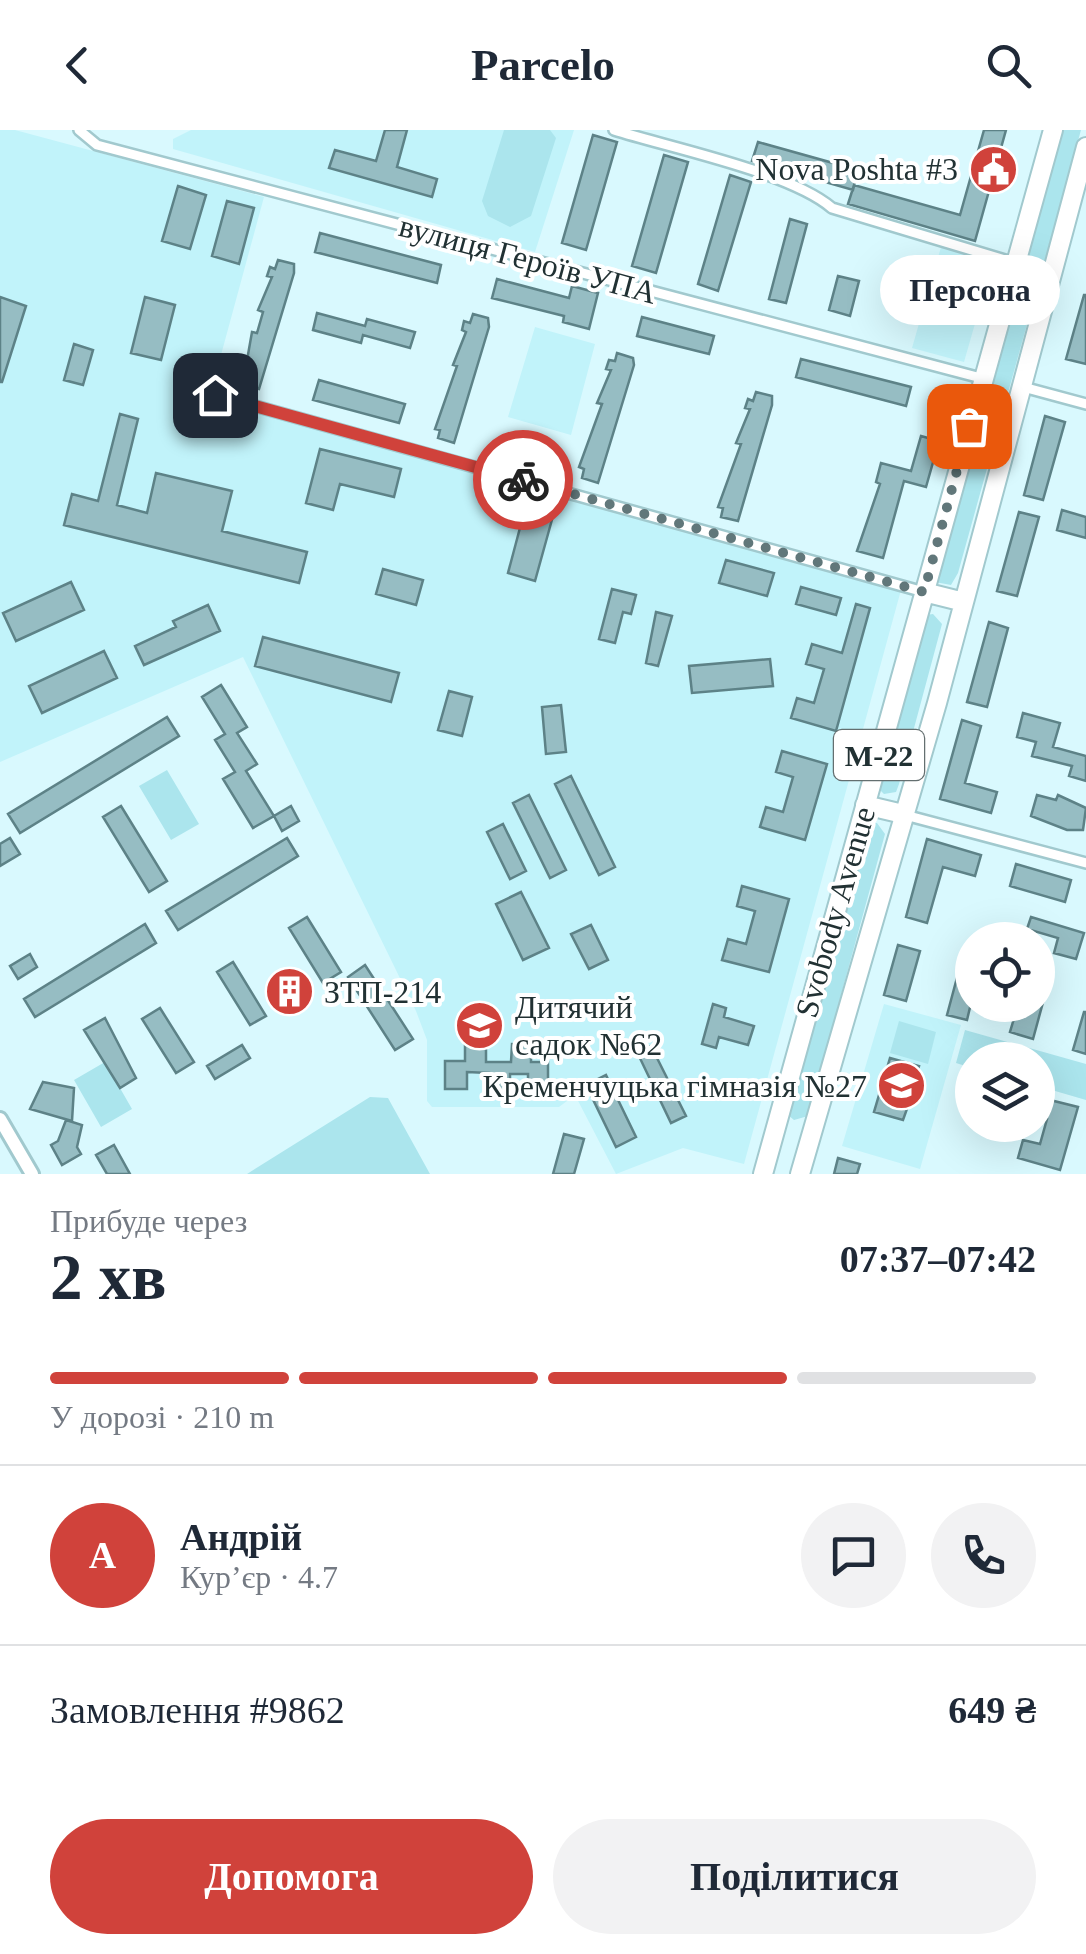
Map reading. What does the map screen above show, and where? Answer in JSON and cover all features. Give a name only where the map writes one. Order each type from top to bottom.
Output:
[{"type":"highway","name":"Svobody Avenue","points":[[762,1174],[1053,130]]},
{"type":"highway","name":"Svobody Avenue","points":[[800,1174],[964,602],[1086,147]]},
{"type":"highway","points":[[924,592],[964,602]]},
{"type":"highway","points":[[865,805],[902,814]]},
{"type":"highway","points":[[774,1132],[809,1141]]},
{"type":"main road","points":[[0,1119],[32,1174]]},
{"type":"street","name":"вулиця Героїв УПА","points":[[79,130],[97,144],[981,378]]},
{"type":"street","points":[[614,130],[767,177],[822,199],[832,208],[1014,264]]},
{"type":"street","points":[[1020,386],[1086,404]]},
{"type":"street","points":[[215,395],[924,592]]},
{"type":"street","points":[[902,814],[1086,863]]},
{"type":"shaded area","points":[[0,130],[15,130],[264,197],[212,388],[901,590],[744,1164],[683,1148],[616,1174],[575,1095],[559,1107],[432,1107],[427,1101],[427,1040],[416,1011],[243,657],[0,762]]},
{"type":"shaded area","points":[[191,130],[574,130],[535,252],[173,149],[173,139]]},
{"type":"shaded area","points":[[504,130],[550,130],[556,138],[531,216],[510,227],[488,216],[482,201]]},
{"type":"shaded area","points":[[1059,130],[1081,130],[958,573],[951,585],[935,582]]},
{"type":"shaded area","points":[[941,247],[993,261],[964,362],[912,348]]},
{"type":"shaded area","points":[[535,327],[595,344],[571,435],[508,417]]},
{"type":"shaded area","points":[[933,614],[942,624],[899,784],[896,792],[884,794],[878,788],[926,615]]},
{"type":"shaded area","points":[[167,770],[199,824],[171,840],[139,786]]},
{"type":"shaded area","points":[[877,823],[885,834],[808,1116],[794,1120],[788,1115],[869,824]]},
{"type":"shaded area","name":"Кременчуцька гімназія №27","points":[[884,1004],[961,1025],[920,1169],[842,1146]]},
{"type":"shaded area","points":[[899,1021],[936,1032],[928,1064],[890,1053]]},
{"type":"shaded area","points":[[965,1030],[1008,1042],[962,1042]]},
{"type":"shaded area","points":[[1055,1055],[1086,1064],[1086,1100],[1055,1091]]},
{"type":"shaded area","points":[[105,1062],[132,1109],[101,1127],[74,1080]]},
{"type":"shaded area","points":[[370,1097],[388,1098],[430,1174],[247,1174]]},
{"type":"building","points":[[385,130],[407,130],[397,167],[437,179],[432,197],[329,168],[335,150],[376,161]]},
{"type":"building","points":[[984,130],[1006,130],[975,241],[848,204],[854,185],[960,215]]},
{"type":"building","points":[[593,135],[617,142],[586,250],[562,243]]},
{"type":"building","points":[[758,142],[858,170],[853,190],[752,161]]},
{"type":"building","points":[[664,155],[688,162],[656,273],[632,266]]},
{"type":"building","points":[[730,175],[751,182],[718,291],[698,284]]},
{"type":"building","points":[[178,186],[206,195],[190,249],[162,241]]},
{"type":"building","points":[[227,201],[254,208],[239,264],[212,256]]},
{"type":"building","points":[[790,219],[807,224],[786,303],[769,299]]},
{"type":"building","points":[[320,233],[441,265],[437,283],[315,252]]},
{"type":"building","points":[[278,260],[294,264],[294,273],[259,389],[243,385],[245,376],[240,374],[246,366],[252,332],[257,333],[263,312],[258,310],[272,277],[267,276],[270,267],[275,269]]},
{"type":"building","points":[[838,276],[859,281],[850,316],[829,310]]},
{"type":"building","points":[[497,279],[569,298],[572,286],[598,293],[589,329],[563,322],[564,316],[492,298]]},
{"type":"building","points":[[1086,295],[1086,364],[1066,359]]},
{"type":"building","points":[[0,297],[26,306],[2,382],[0,382]]},
{"type":"building","points":[[145,297],[175,305],[161,360],[131,353]]},
{"type":"building","points":[[317,313],[365,326],[367,319],[415,332],[410,348],[363,335],[361,343],[313,330]]},
{"type":"building","points":[[473,314],[488,318],[489,327],[454,443],[438,438],[440,430],[435,429],[457,366],[453,365],[466,332],[462,330],[464,321],[470,323]]},
{"type":"building","points":[[642,317],[714,336],[709,354],[637,336]]},
{"type":"building","points":[[74,344],[93,350],[83,385],[64,380]]},
{"type":"building","points":[[617,353],[633,358],[634,365],[598,483],[582,478],[584,469],[579,467],[602,404],[597,403],[611,370],[606,369],[609,360],[615,361]]},
{"type":"building","points":[[801,359],[911,387],[906,406],[796,377]]},
{"type":"building","points":[[319,380],[405,404],[399,423],[313,400]]},
{"type":"building","points":[[756,392],[772,396],[772,405],[738,521],[721,517],[723,508],[718,507],[741,444],[736,443],[750,409],[745,408]]},
{"type":"building","points":[[938,399],[949,402],[943,424],[932,421]]},
{"type":"building","points":[[120,414],[138,419],[117,505],[147,513],[156,473],[232,491],[222,531],[307,552],[299,583],[64,525],[72,494],[98,501]]},
{"type":"building","points":[[1045,416],[1065,422],[1043,500],[1024,495]]},
{"type":"building","points":[[921,436],[939,441],[926,487],[904,481],[883,558],[857,551],[880,484],[876,482],[881,463],[911,471]]},
{"type":"building","points":[[520,437],[555,447],[550,465],[515,456]]},
{"type":"building","points":[[320,449],[401,469],[394,497],[340,484],[333,510],[306,503]]},
{"type":"building","points":[[525,509],[553,516],[535,581],[508,573]]},
{"type":"building","points":[[1062,510],[1086,517],[1086,538],[1057,530]]},
{"type":"building","points":[[1019,512],[1039,517],[1017,596],[997,591]]},
{"type":"building","points":[[726,560],[774,573],[767,596],[719,583]]},
{"type":"building","points":[[383,569],[423,580],[416,605],[376,594]]},
{"type":"building","points":[[71,582],[84,610],[16,641],[3,613]]},
{"type":"building","points":[[801,587],[841,598],[836,615],[796,604]]},
{"type":"building","points":[[612,589],[636,595],[631,614],[623,612],[615,643],[599,639]]},
{"type":"building","points":[[856,604],[870,608],[836,731],[791,718],[797,698],[814,703],[824,669],[806,664],[812,644],[842,653]]},
{"type":"building","points":[[208,605],[220,631],[144,665],[135,646],[176,627],[173,621]]},
{"type":"building","points":[[656,612],[672,616],[658,666],[646,663]]},
{"type":"building","points":[[989,622],[1008,628],[987,707],[967,702]]},
{"type":"building","points":[[263,637],[399,673],[391,702],[255,666]]},
{"type":"building","points":[[104,651],[117,678],[42,713],[29,686]]},
{"type":"building","points":[[770,659],[773,686],[692,693],[689,666]]},
{"type":"building","points":[[221,685],[247,727],[237,733],[257,764],[246,771],[274,816],[253,828],[223,779],[235,772],[215,740],[225,734],[202,697]]},
{"type":"building","points":[[449,691],[472,697],[462,736],[438,730]]},
{"type":"building","points":[[561,705],[566,752],[546,754],[542,707]]},
{"type":"building","points":[[1023,713],[1060,723],[1053,747],[1086,756],[1086,781],[1069,776],[1072,766],[1032,756],[1036,742],[1017,737]]},
{"type":"building","points":[[167,717],[179,736],[20,833],[8,814]]},
{"type":"building","points":[[962,720],[981,726],[965,783],[997,792],[991,813],[940,799]]},
{"type":"building","points":[[782,751],[827,764],[805,840],[760,827],[766,807],[783,812],[793,777],[776,772]]},
{"type":"building","points":[[571,776],[615,867],[599,875],[555,784]]},
{"type":"building","points":[[529,795],[566,870],[550,878],[513,803]]},
{"type":"building","points":[[1037,795],[1056,800],[1058,795],[1086,808],[1083,830],[1067,830],[1031,816]]},
{"type":"building","points":[[121,806],[167,881],[149,892],[103,817]]},
{"type":"building","points":[[291,806],[299,821],[282,831],[274,816]]},
{"type":"building","points":[[503,824],[526,871],[510,879],[487,832]]},
{"type":"building","points":[[10,838],[20,854],[0,866],[0,844]]},
{"type":"building","points":[[287,838],[298,856],[178,930],[166,911]]},
{"type":"building","points":[[927,839],[981,855],[975,876],[943,867],[927,923],[906,917]]},
{"type":"building","points":[[1016,864],[1071,880],[1065,902],[1010,886]]},
{"type":"building","points":[[742,886],[789,899],[769,972],[722,960],[728,939],[746,944],[755,911],[737,906]]},
{"type":"building","points":[[521,892],[549,948],[523,960],[496,904]]},
{"type":"building","points":[[307,917],[341,972],[323,983],[289,928]]},
{"type":"building","points":[[145,924],[156,943],[35,1017],[24,999]]},
{"type":"building","points":[[1055,924],[1084,933],[1076,959],[1055,953]]},
{"type":"building","points":[[591,925],[608,960],[589,969],[571,934]]},
{"type":"building","points":[[898,945],[920,951],[906,1001],[884,995]]},
{"type":"building","points":[[30,954],[37,967],[18,979],[10,966]]},
{"type":"building","points":[[233,962],[266,1016],[250,1025],[217,972]]},
{"type":"building","points":[[365,965],[413,1039],[395,1050],[348,977]]},
{"type":"building","points":[[955,985],[955,1017],[947,1015]]},
{"type":"building","points":[[713,1004],[726,1008],[724,1017],[754,1026],[748,1045],[719,1037],[716,1048],[702,1044]]},
{"type":"building","points":[[160,1008],[194,1062],[176,1073],[142,1019]]},
{"type":"building","points":[[1086,1012],[1086,1054],[1073,1050]]},
{"type":"building","points":[[105,1018],[136,1078],[120,1088],[84,1030]]},
{"type":"building","points":[[1013,1022],[1038,1022],[1033,1039],[1010,1032]]},
{"type":"building","points":[[465,1042],[486,1043],[486,1062],[511,1062],[512,1044],[531,1045],[531,1062],[548,1062],[548,1093],[528,1093],[528,1074],[510,1074],[510,1091],[489,1091],[489,1073],[467,1072],[467,1089],[445,1089],[445,1061],[465,1061]]},
{"type":"building","points":[[242,1045],[250,1058],[215,1079],[207,1066]]},
{"type":"building","points":[[651,1046],[686,1116],[671,1123],[637,1052]]},
{"type":"building","points":[[890,1058],[919,1066],[914,1082],[907,1079],[901,1103],[908,1106],[903,1120],[874,1112]]},
{"type":"building","points":[[606,1075],[636,1137],[616,1147],[586,1085]]},
{"type":"building","points":[[43,1082],[74,1088],[72,1121],[30,1109]]},
{"type":"building","points":[[1055,1101],[1078,1107],[1060,1170],[1018,1158],[1022,1142],[1055,1142]]},
{"type":"building","points":[[66,1120],[82,1125],[77,1147],[81,1154],[62,1165],[51,1145],[58,1141]]},
{"type":"building","points":[[564,1134],[584,1139],[574,1174],[553,1174]]},
{"type":"building","points":[[114,1145],[130,1174],[107,1174],[96,1155]]},
{"type":"building","points":[[838,1158],[860,1164],[857,1174],[834,1174]]},
{"type":"way so far","points":[[523,480],[924,592],[969,426]]},
{"type":"place","name":"Nova Poshta #3","points":[[993,169]]},
{"type":"place","name":"Персона","points":[[969,426]]},
{"type":"place","name":"ЗТП-214","points":[[289,992]]},
{"type":"place","name":"Дитячий садок №62","points":[[480,1025]]},
{"type":"place","name":"Кременчуцька гімназія №27","points":[[902,1086]]},
{"type":"route","points":[[215,395],[523,480]]}]
